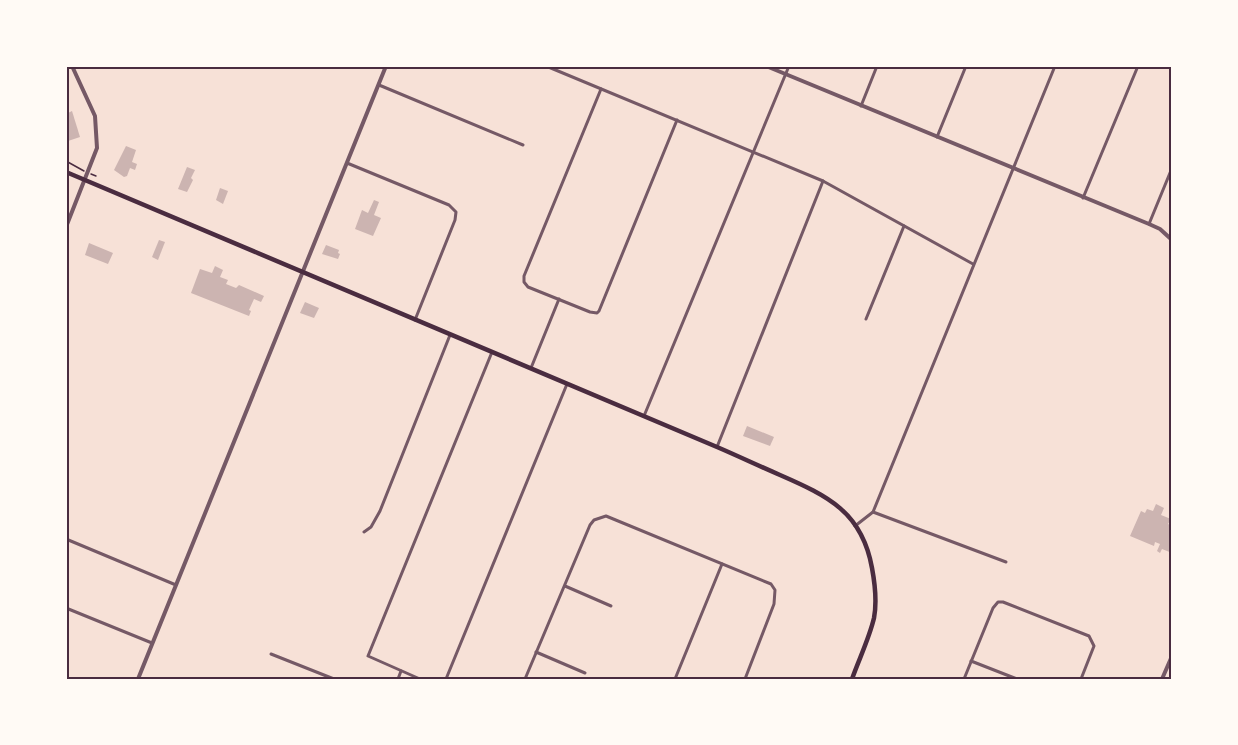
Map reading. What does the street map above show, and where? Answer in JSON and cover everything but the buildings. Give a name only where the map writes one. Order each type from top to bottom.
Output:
[{"type":"main road","points":[[66,172],[823,494],[839,505],[865,542],[874,578],[873,620],[852,679]]},
{"type":"street","points":[[66,227],[97,148],[95,116],[72,66]]},
{"type":"street","points":[[138,679],[386,66]]},
{"type":"street","points":[[546,66],[823,180],[973,264]]},
{"type":"street","points":[[765,66],[1149,224],[1172,240]]},
{"type":"street","points":[[644,416],[789,66]]},
{"type":"street","points":[[861,106],[877,66]]},
{"type":"street","points":[[936,137],[966,66]]},
{"type":"street","points":[[855,526],[873,512],[1055,66]]},
{"type":"street","points":[[1083,198],[1138,66]]},
{"type":"street","points":[[379,85],[524,145]]},
{"type":"street","points":[[601,89],[524,276],[524,282],[528,287],[597,313],[677,120]]},
{"type":"street","points":[[347,163],[449,205],[456,212],[455,220],[415,320]]},
{"type":"street","points":[[1149,224],[1172,168]]},
{"type":"street","points":[[717,447],[823,180]]},
{"type":"street","points":[[866,319],[904,226]]},
{"type":"street","points":[[531,368],[559,299]]},
{"type":"street","points":[[364,532],[371,527],[380,512],[450,335]]},
{"type":"street","points":[[420,679],[368,656],[492,352]]},
{"type":"street","points":[[446,679],[567,384]]},
{"type":"street","points":[[873,512],[1006,562]]},
{"type":"street","points":[[525,679],[590,525],[599,517],[614,518],[764,581],[775,590],[774,604],[745,679]]},
{"type":"street","points":[[66,540],[176,585]]},
{"type":"street","points":[[675,679],[722,563]]},
{"type":"street","points":[[565,586],[611,606]]},
{"type":"street","points":[[964,679],[993,608],[998,602],[1008,603],[1084,633],[1093,641],[1092,651],[1081,679]]},
{"type":"street","points":[[66,608],[152,643]]},
{"type":"street","points":[[536,652],[585,673]]},
{"type":"street","points":[[271,654],[334,679]]},
{"type":"street","points":[[1162,679],[1172,656]]},
{"type":"street","points":[[971,661],[1017,679]]},
{"type":"street","points":[[398,679],[401,671]]},
{"type":"path","points":[[66,161],[80,169]]}]
